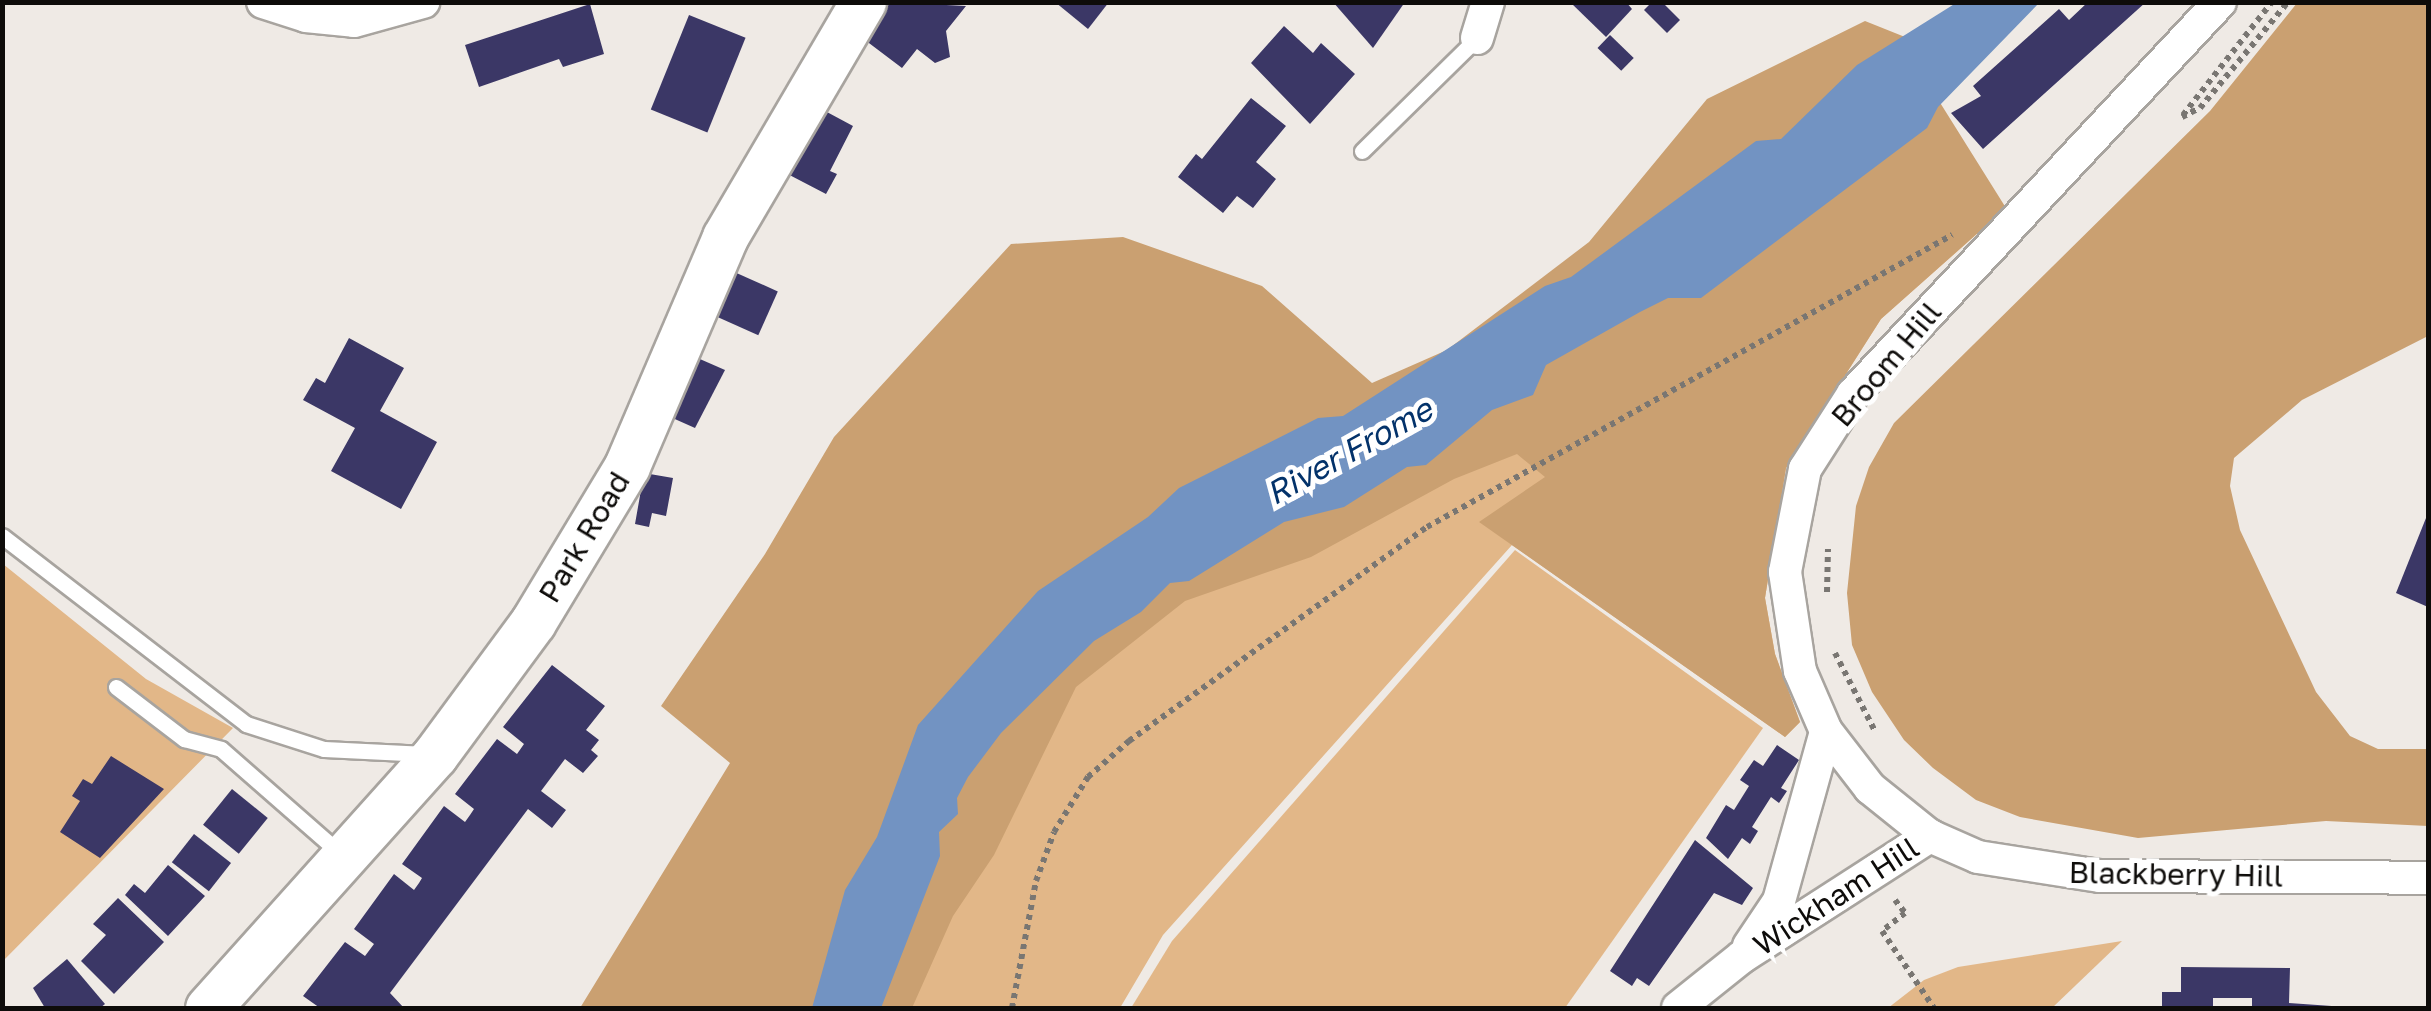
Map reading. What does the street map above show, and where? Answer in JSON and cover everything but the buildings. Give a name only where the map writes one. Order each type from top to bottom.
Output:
[{"type":"main road","name":"Park Road","points":[[208,1008],[346,859],[434,755],[580,549],[627,466],[725,236],[863,2]]},
{"type":"street","points":[[263,2],[306,16],[354,21],[423,2]]},
{"type":"street","points":[[1477,38],[1488,2]]},
{"type":"street","name":"Broom Hill","points":[[1930,836],[1870,788],[1826,731],[1800,670],[1788,619],[1785,572],[1805,469],[1853,394],[2220,2]]},
{"type":"street","name":"Wickham Hill","points":[[1742,957],[1779,901],[1826,731]]},
{"type":"street","name":"Wickham Hill","points":[[1678,1008],[1742,957],[1930,836]]},
{"type":"street","name":"Blackberry Hill","points":[[1930,836],[1978,858],[2100,876],[2428,878]]},
{"type":"lane","points":[[1362,151],[1477,38]]},
{"type":"lane","points":[[2,536],[246,724],[324,748],[434,755]]},
{"type":"lane","points":[[116,687],[184,738],[221,749],[346,859]]},
{"type":"path","points":[[2272,2],[2190,98],[2182,117],[2200,108],[2288,2]]},
{"type":"path","points":[[1012,1008],[1036,881],[1054,832],[1088,777],[1129,741],[1428,526],[1967,227]]},
{"type":"path","points":[[1829,612],[1832,531]]},
{"type":"path","points":[[1834,649],[1880,740]]},
{"type":"path","points":[[1882,931],[1934,1008]]},
{"type":"shaded area","points":[[2297,3],[2428,3],[2428,336],[2302,400],[2234,458],[2230,486],[2240,530],[2316,692],[2350,736],[2378,749],[2428,749],[2428,826],[2326,821],[2138,838],[2020,817],[1976,800],[1933,768],[1904,740],[1872,692],[1852,645],[1847,593],[1856,506],[1869,467],[1894,423],[2210,111]]},
{"type":"shaded area","points":[[1865,21],[1920,43],[1939,101],[2006,208],[1881,319],[1786,468],[1765,598],[1775,654],[1800,722],[1785,737],[1479,522],[1545,477],[1517,454],[1454,479],[1311,557],[1185,601],[1076,687],[994,855],[953,916],[912,1008],[580,1008],[730,763],[661,706],[765,554],[834,437],[1011,244],[1123,237],[1262,286],[1372,383],[1447,350],[1589,242],[1707,99]]},
{"type":"shaded area","points":[[2006,208],[1881,319],[1786,468],[1765,598],[1775,654],[1800,722],[1785,737],[1512,545],[1163,935],[1120,1008],[879,1008],[966,788],[1148,612]]},
{"type":"shaded area","points":[[1515,550],[1763,728],[1565,1008],[1131,1008],[1172,941]]},
{"type":"shaded area","points":[[3,564],[146,679],[233,728],[3,961]]},
{"type":"shaded area","points":[[2122,941],[2052,1008],[1888,1008],[1924,980],[1958,967]]},
{"type":"water","name":"River Frome","points":[[1956,3],[2039,3],[1938,107],[1927,128],[1701,298],[1668,298],[1546,365],[1533,395],[1492,410],[1426,465],[1407,467],[1344,507],[1284,522],[1189,581],[1170,583],[1141,612],[1094,641],[1001,733],[968,777],[957,798],[958,814],[939,832],[940,856],[881,1008],[812,1008],[845,890],[877,837],[918,725],[1038,591],[1148,517],[1179,488],[1318,418],[1343,416],[1545,286],[1571,277],[1756,141],[1781,139],[1857,65]]}]
